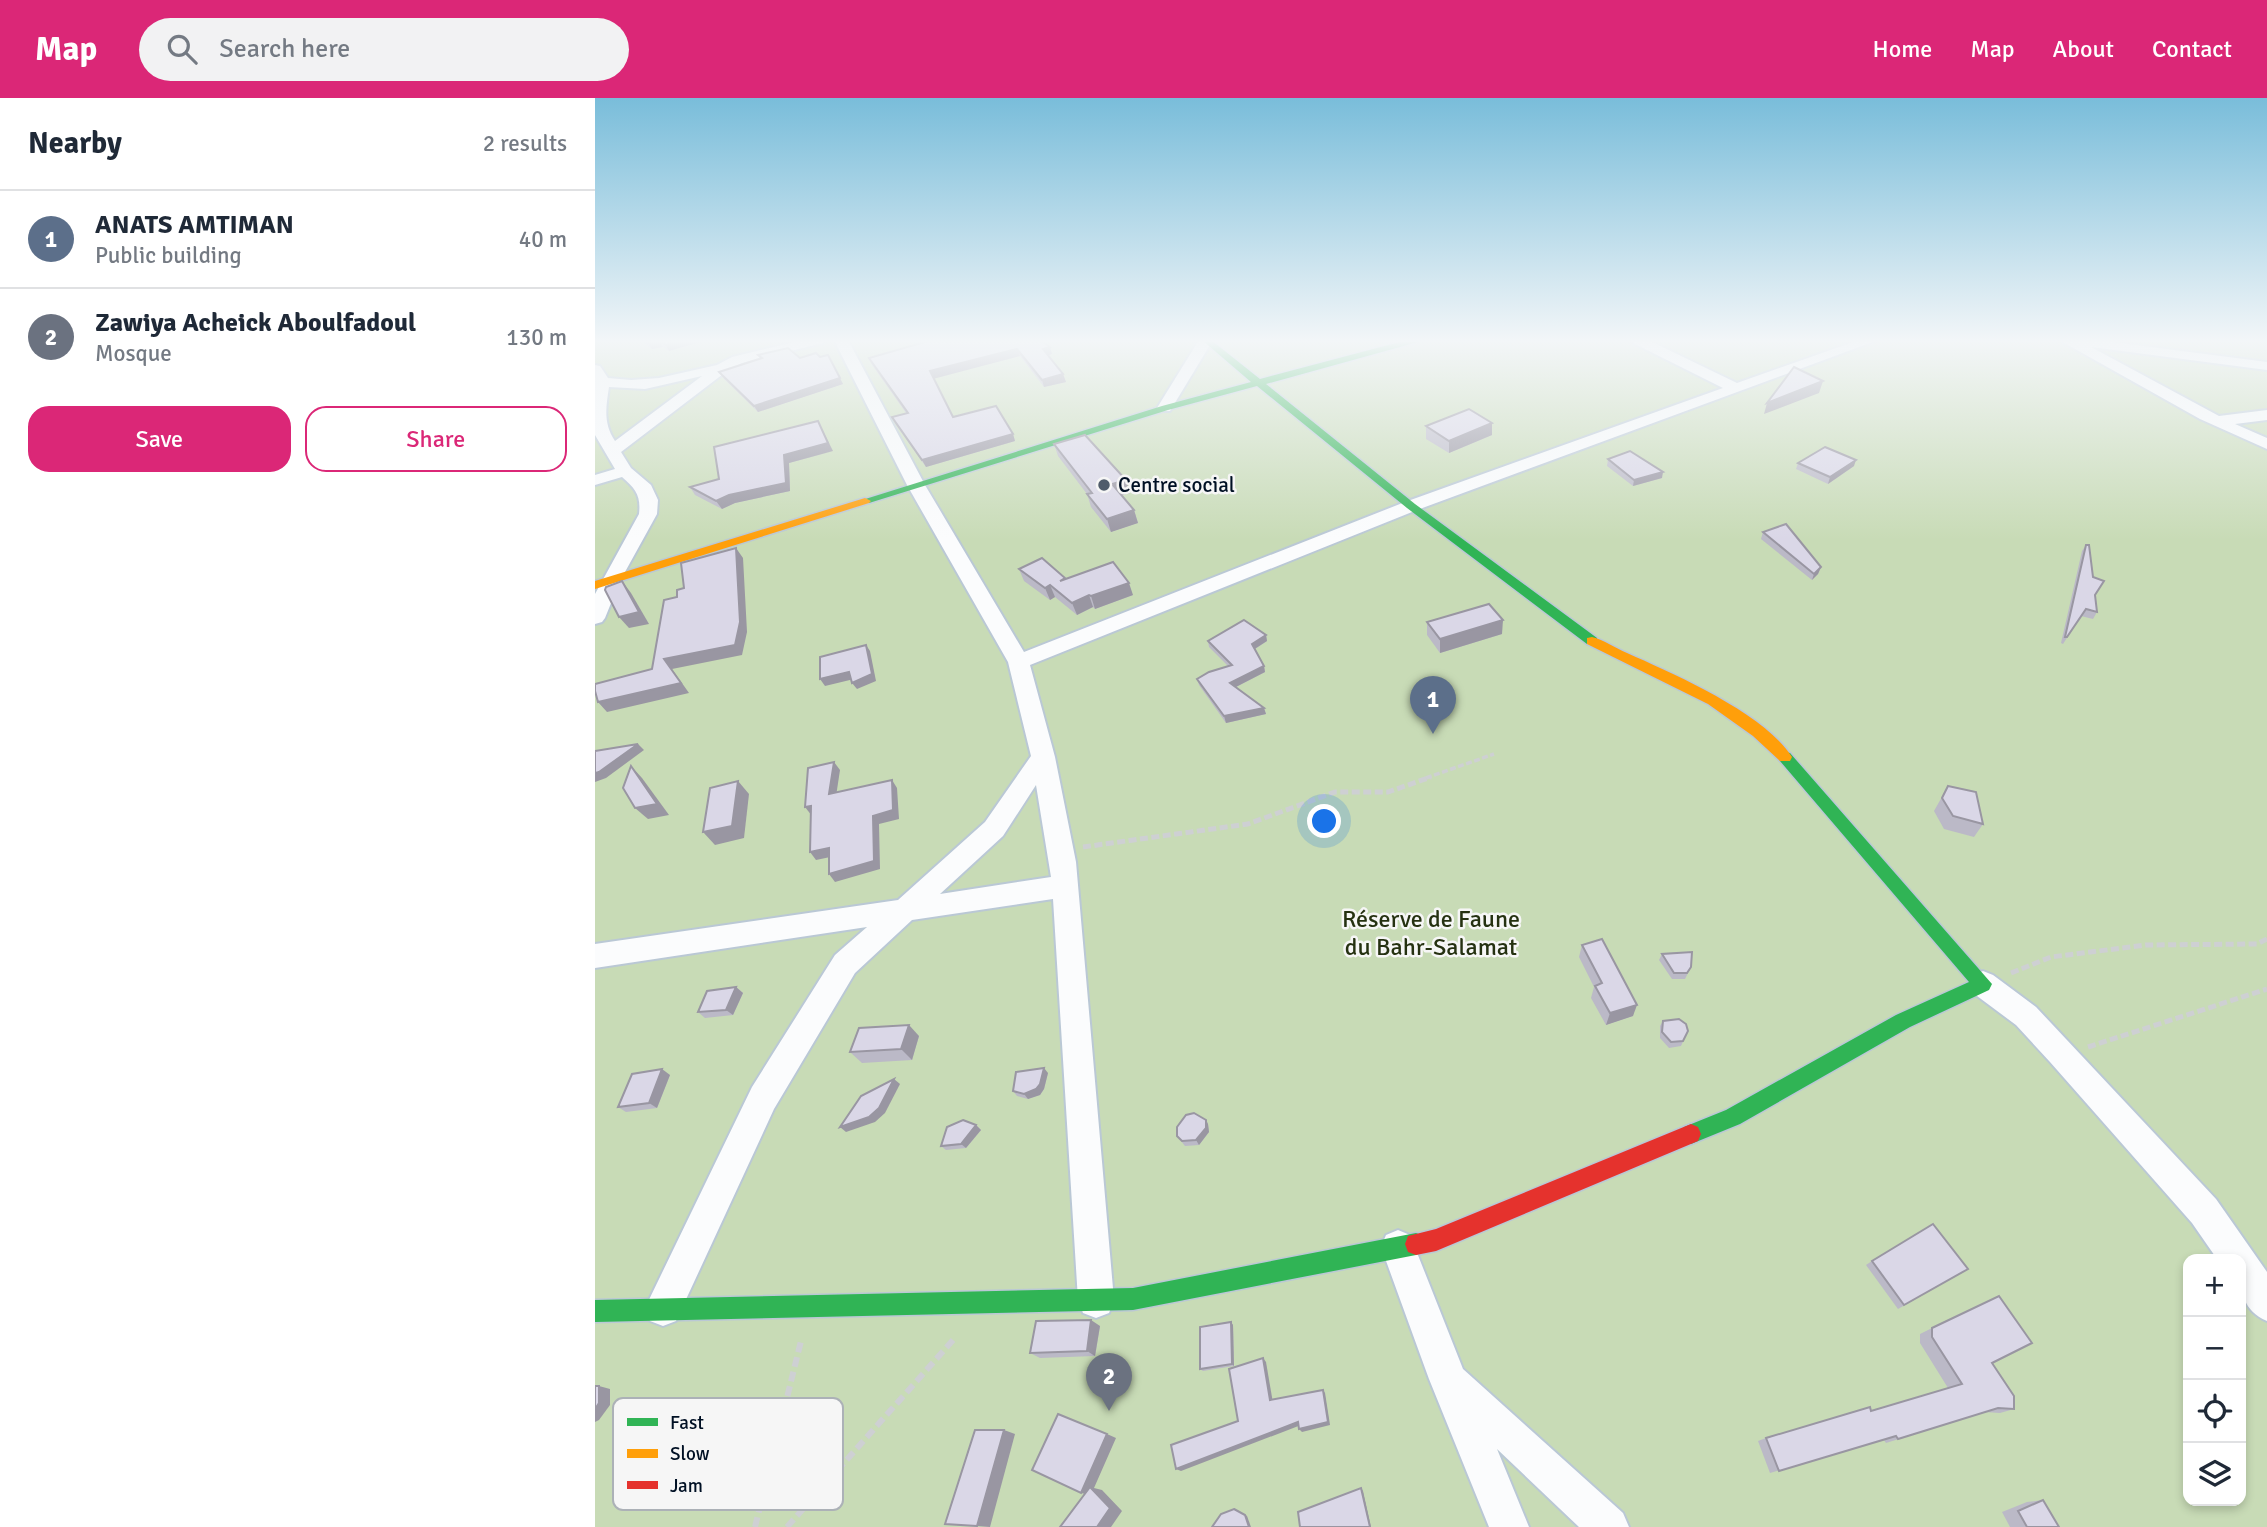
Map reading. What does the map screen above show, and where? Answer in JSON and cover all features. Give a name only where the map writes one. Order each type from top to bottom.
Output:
[{"type":"street","points":[[595,618],[602,583],[648,514],[649,500],[642,485],[625,471],[601,432],[597,407]]},
{"type":"street","points":[[614,450],[670,407]]},
{"type":"street","points":[[875,407],[916,485],[1019,662],[1043,757],[1061,850],[1065,886],[1096,1300]]},
{"type":"street","points":[[602,583],[1170,407]]},
{"type":"street","points":[[1290,407],[1411,506],[1576,631],[1608,651],[1707,696],[1765,737],[1812,786],[1856,841],[1983,984],[2026,1016],[2061,1052],[2204,1211],[2234,1254]]},
{"type":"street","points":[[1019,662],[1411,506],[1683,407]]},
{"type":"street","points":[[2191,407],[2267,444]]},
{"type":"street","points":[[2218,421],[2267,415]]},
{"type":"street","points":[[595,480],[625,471]]},
{"type":"street","points":[[663,1308],[763,1098],[845,964],[993,829],[1043,757]]},
{"type":"street","points":[[595,956],[1065,886]]},
{"type":"street","points":[[595,1311],[1133,1299],[1436,1240],[1733,1116],[1903,1021],[1983,984]]},
{"type":"street","points":[[1398,1247],[1448,1379],[1509,1527]]},
{"type":"street","points":[[2246,1272],[2267,1303]]},
{"type":"street","points":[[1448,1379],[1609,1527]]},
{"type":"path","points":[[1061,850],[1248,824],[1335,792],[1388,792],[1495,754]]},
{"type":"path","points":[[1983,984],[2051,957],[2146,944],[2257,944],[2267,939]]},
{"type":"path","points":[[2061,1052],[2100,1045],[2267,989]]},
{"type":"path","points":[[843,1464],[988,1302]]},
{"type":"path","points":[[787,1398],[810,1306]]},
{"type":"path","points":[[755,1527],[759,1510]]},
{"type":"path","points":[[787,1527],[802,1510]]},
{"type":"green space","name":"Réserve de Faune du Bahr-Salamat","points":[[595,407],[2267,407],[2267,1527],[595,1527]]},
{"type":"building","points":[[904,407],[948,407],[953,417],[996,407],[1013,434],[922,460],[892,417],[908,413]]},
{"type":"building","points":[[1469,409],[1492,423],[1449,441],[1426,426]]},
{"type":"building","points":[[818,421],[828,443],[784,455],[786,483],[729,495],[716,501],[690,487],[719,479],[714,447]]},
{"type":"building","points":[[1085,435],[1126,480],[1112,484],[1134,510],[1107,519],[1087,494],[1092,493],[1054,444]]},
{"type":"building","points":[[1825,447],[1856,460],[1830,477],[1798,463]]},
{"type":"building","points":[[1630,451],[1663,472],[1634,480],[1608,459]]},
{"type":"building","points":[[1786,524],[1821,567],[1814,574],[1763,532]]},
{"type":"building","points":[[2086,545],[2089,545],[2093,577],[2104,581],[2095,595],[2097,612],[2086,609],[2065,637]]},
{"type":"building","points":[[736,548],[740,622],[735,645],[664,659],[681,683],[598,702],[595,684],[652,669],[664,600],[677,597],[677,590],[684,588],[681,563]]},
{"type":"building","points":[[1042,558],[1065,578],[1060,581],[1113,562],[1129,583],[1072,603],[1050,585],[1045,588],[1019,569]]},
{"type":"building","points":[[622,581],[639,612],[619,617],[605,590],[606,587]]},
{"type":"building","points":[[1489,604],[1503,620],[1440,639],[1427,622]]},
{"type":"building","points":[[1244,620],[1266,635],[1252,644],[1264,666],[1230,683],[1264,708],[1224,716],[1197,679],[1232,665],[1208,641]]},
{"type":"building","points":[[866,645],[872,674],[852,683],[849,672],[820,679],[820,657]]},
{"type":"building","points":[[638,744],[599,772],[595,773],[595,751]]},
{"type":"building","points":[[834,762],[829,794],[892,780],[893,810],[873,816],[874,861],[829,874],[829,848],[810,852],[811,806],[805,807],[808,768]]},
{"type":"building","points":[[631,766],[657,804],[635,808],[623,788]]},
{"type":"building","points":[[738,781],[732,826],[703,832],[710,788]]},
{"type":"building","points":[[1948,786],[1976,792],[1983,824],[1953,816],[1942,798]]},
{"type":"building","points":[[1602,939],[1637,1005],[1610,1013],[1595,986],[1602,983],[1582,945]]},
{"type":"building","points":[[1692,952],[1691,967],[1687,973],[1674,973],[1662,954]]},
{"type":"building","points":[[736,987],[726,1010],[698,1012],[707,991]]},
{"type":"building","points":[[1679,1019],[1686,1024],[1688,1031],[1683,1041],[1671,1042],[1662,1032],[1663,1021]]},
{"type":"building","points":[[909,1025],[901,1049],[850,1052],[859,1028]]},
{"type":"building","points":[[1044,1068],[1036,1089],[1024,1094],[1013,1091],[1016,1072]]},
{"type":"building","points":[[662,1069],[649,1103],[618,1107],[632,1074]]},
{"type":"building","points":[[894,1079],[879,1108],[869,1117],[840,1127],[861,1096]]},
{"type":"building","points":[[1194,1113],[1206,1120],[1206,1128],[1196,1140],[1182,1141],[1177,1136],[1177,1127],[1186,1115]]},
{"type":"building","points":[[963,1120],[976,1125],[961,1144],[941,1146],[947,1127]]},
{"type":"building","points":[[1933,1224],[1968,1269],[1904,1305],[1872,1261]]},
{"type":"building","points":[[1999,1296],[2032,1343],[1992,1363],[2014,1396],[2014,1409],[1998,1408],[1898,1439],[1896,1436],[1779,1471],[1766,1438],[1870,1407],[1871,1411],[1962,1384],[1932,1337],[1932,1328]]},
{"type":"building","points":[[1091,1320],[1087,1351],[1030,1353],[1036,1321]]},
{"type":"building","points":[[1231,1322],[1232,1364],[1200,1369],[1200,1327]]},
{"type":"building","points":[[1263,1358],[1270,1400],[1323,1390],[1328,1422],[1299,1429],[1298,1422],[1176,1469],[1171,1445],[1238,1421],[1229,1369]]},
{"type":"building","points":[[595,1386],[599,1386],[599,1403],[595,1409]]},
{"type":"building","points":[[1058,1414],[1107,1434],[1081,1493],[1032,1470]]},
{"type":"building","points":[[975,1430],[1004,1430],[977,1526],[945,1524]]},
{"type":"building","points":[[1090,1487],[1110,1508],[1097,1527],[1060,1527]]},
{"type":"building","points":[[1361,1488],[1370,1527],[1300,1527],[1298,1512]]},
{"type":"building","points":[[2043,1500],[2059,1527],[2027,1527],[2018,1511]]},
{"type":"building","points":[[1234,1509],[1245,1515],[1249,1527],[1212,1527],[1221,1514]]},
{"type":"traffic: fast","points":[[865,501],[1170,407]]},
{"type":"traffic: fast","points":[[1288,407],[1411,506],[1592,641]]},
{"type":"traffic: fast","points":[[1691,1134],[1733,1117],[1903,1021],[1983,984],[1785,757]]},
{"type":"traffic: fast","points":[[595,1311],[1133,1299],[1416,1244]]},
{"type":"traffic: slow","points":[[595,585],[865,501]]},
{"type":"traffic: slow","points":[[1592,641],[1713,701],[1744,721],[1785,757]]},
{"type":"traffic: jam","points":[[1416,1244],[1436,1240],[1691,1134]]},
{"type":"place","name":"Centre social","points":[[1104,485]]},
{"type":"place","name":"ANATS AMTIMAN","points":[[1433,734]]},
{"type":"place","name":"Zawiya Acheick Aboulfadoul","points":[[1109,1411]]}]
